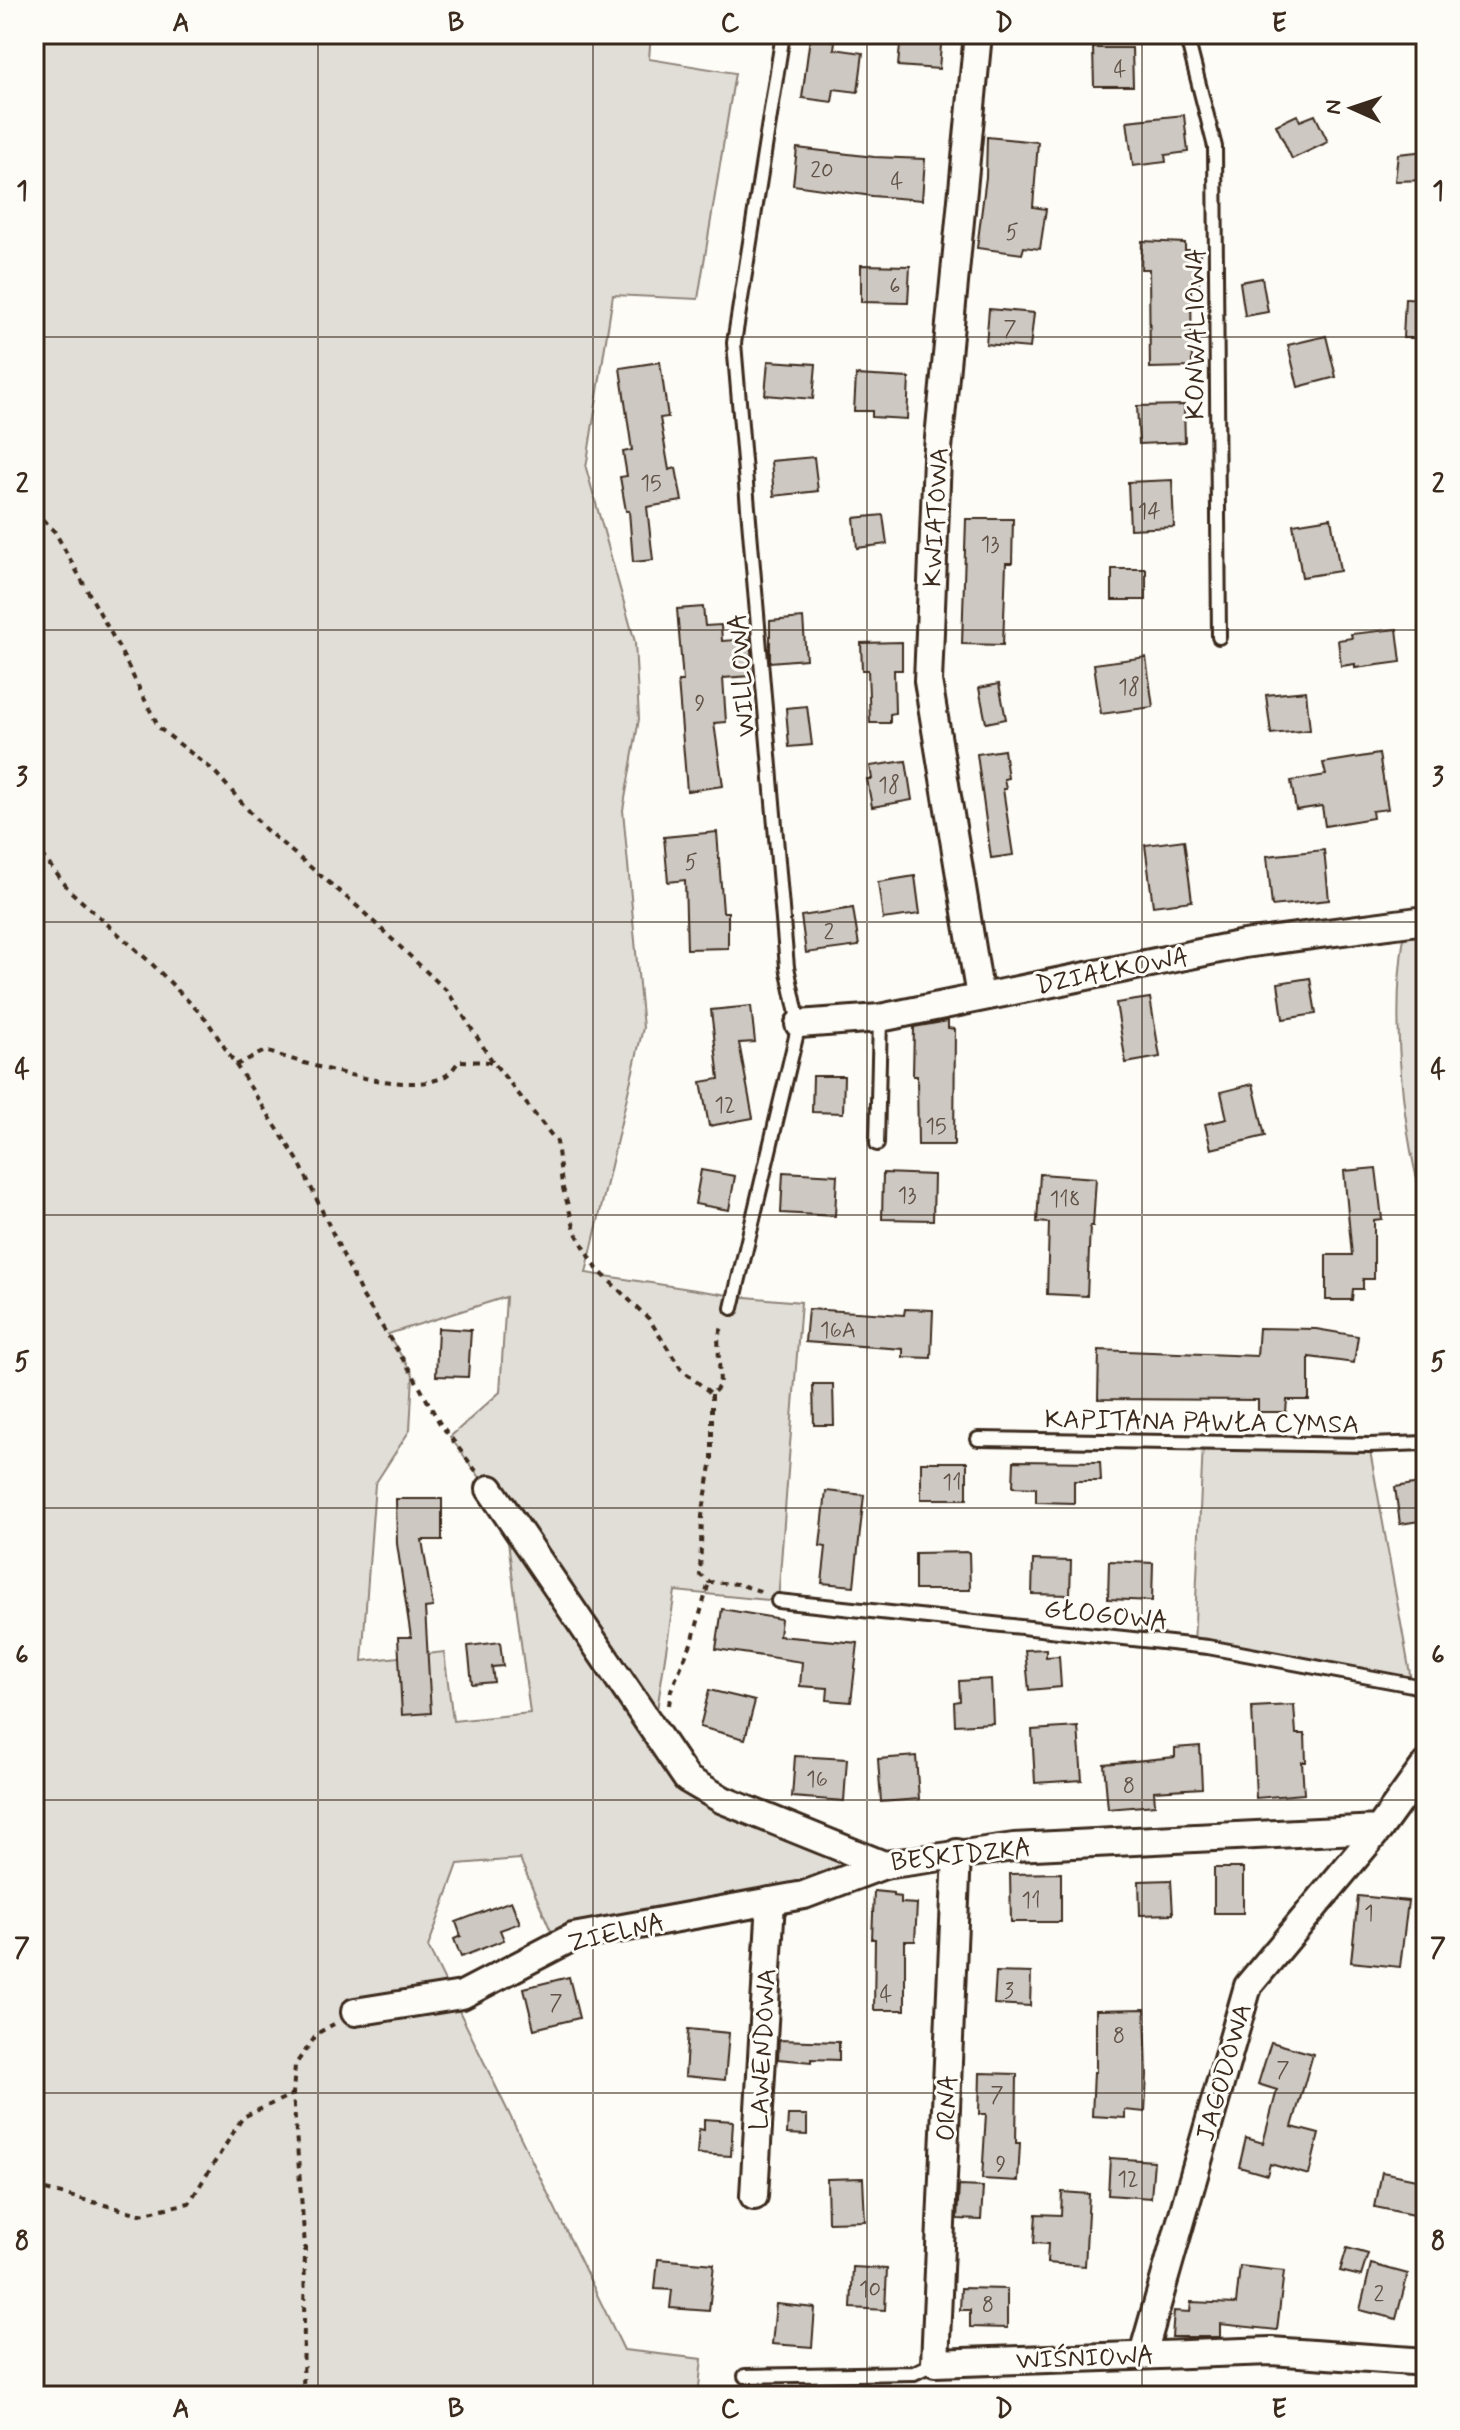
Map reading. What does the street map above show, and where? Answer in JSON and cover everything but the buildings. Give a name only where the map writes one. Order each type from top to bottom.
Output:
[{"type":"street","name":"KWIATOWA","points":[[978,34],[937,459],[928,681],[980,997]]},
{"type":"street","name":"DZIAŁKOWA","points":[[799,1024],[880,1018],[1244,944],[1426,920]]},
{"type":"street","name":"BESKIDZKA","points":[[490,1489],[687,1779],[723,1800],[884,1865],[1014,1847],[1379,1829]]},
{"type":"street","points":[[1379,1829],[1426,1764]]},
{"type":"street","name":"JAGODOWA","points":[[1143,2354],[1248,1986],[1379,1829]]},
{"type":"street","name":"ORNA","points":[[935,2363],[957,1853]]},
{"type":"street","name":"ZIELNA","points":[[355,2012],[462,1995],[573,1937],[804,1895],[884,1865]]},
{"type":"street","name":"LAWENDOWA","points":[[754,2196],[771,1901]]},
{"type":"street","name":"WIŚNIOWA","points":[[935,2363],[1271,2351],[1426,2362]]},
{"type":"lane","name":"WILLOWA","points":[[732,1308],[799,1024],[787,967],[734,343],[783,34]]},
{"type":"lane","name":"KONWALIOWA","points":[[1186,34],[1215,147],[1219,637]]},
{"type":"lane","points":[[877,1144],[880,1018]]},
{"type":"lane","name":"KAPITANA PAWŁA CYMSA","points":[[978,1439],[1369,1445],[1426,1443]]},
{"type":"lane","name":"GŁOGOWA","points":[[778,1601],[1208,1647],[1426,1690]]},
{"type":"lane","name":"WIŚNIOWA","points":[[745,2376],[914,2373],[935,2363]]},
{"type":"path","points":[[34,511],[55,532],[159,728],[214,771],[265,829],[358,907],[448,992],[493,1062],[557,1142],[562,1185],[576,1233],[597,1269],[649,1319],[681,1369],[712,1394]]},
{"type":"path","points":[[34,845],[70,891],[151,963],[206,1019],[299,1162],[362,1295],[439,1422],[490,1489]]},
{"type":"path","points":[[236,1065],[265,1051],[318,1068],[377,1081],[426,1082],[446,1075],[459,1061],[493,1062]]},
{"type":"path","points":[[732,1308],[718,1336],[720,1385],[712,1394],[712,1460],[702,1516],[700,1575],[709,1582],[738,1584],[768,1593],[778,1601]]},
{"type":"path","points":[[663,1744],[671,1690],[693,1639],[709,1582]]},
{"type":"path","points":[[303,2396],[305,2246],[293,2094],[295,2065],[318,2033],[355,2012]]},
{"type":"path","points":[[34,2187],[140,2214],[189,2203],[243,2117],[293,2094]]},
{"type":"shaded area","points":[[34,34],[651,34],[649,59],[735,73],[698,299],[613,295],[586,468],[635,642],[639,719],[623,810],[643,1028],[586,1273],[735,1296],[801,1302],[778,1601],[675,1591],[654,1730],[688,1779],[884,1865],[557,1945],[520,1859],[458,1864],[428,1947],[624,2350],[702,2359],[698,2396],[34,2396]],"holes":[[[506,1297],[500,1392],[450,1437],[504,1510],[530,1713],[453,1721],[444,1652],[362,1661],[375,1484],[410,1430],[413,1375],[388,1334]]]},
{"type":"shaded area","points":[[1426,921],[1426,1212],[1405,1112],[1399,1003],[1404,937]]},
{"type":"shaded area","points":[[1203,1443],[1369,1445],[1412,1685],[1194,1645]]}]
